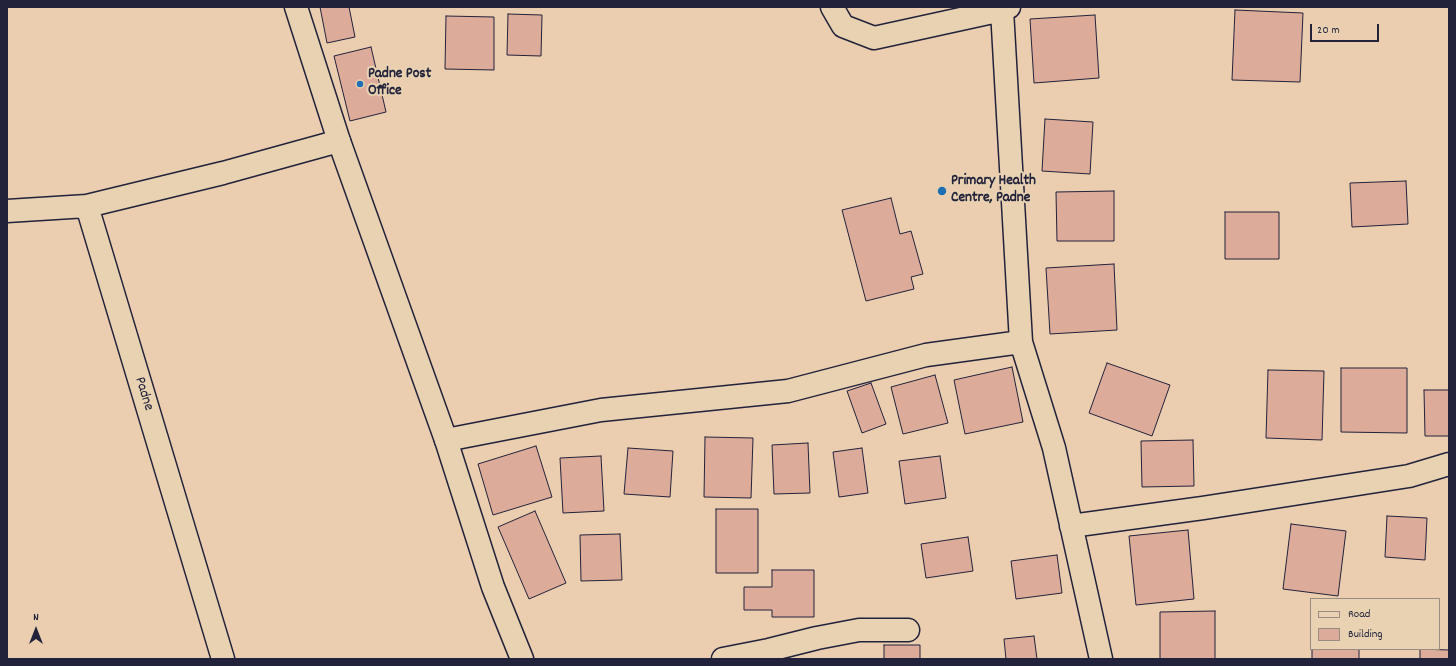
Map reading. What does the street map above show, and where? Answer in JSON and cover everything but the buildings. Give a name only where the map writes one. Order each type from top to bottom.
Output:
[{"type":"street","points":[[296,7],[339,141],[446,440],[493,587],[522,659]]},
{"type":"street","points":[[832,7],[843,26],[874,38],[1006,9],[1021,342],[1054,448],[1101,659]]},
{"type":"street","points":[[7,211],[87,206],[223,173],[339,141]]},
{"type":"street","name":"Padne","points":[[87,206],[223,659]]},
{"type":"street","points":[[446,440],[601,410],[788,391],[926,355],[1021,342]]},
{"type":"street","points":[[1071,526],[1203,508],[1401,477],[1449,464]]},
{"type":"street","points":[[723,659],[859,630],[908,630]]},
{"type":"place","name":"Padne Post Office","points":[[360,84]]},
{"type":"place","name":"Primary Health Centre, Padne","points":[[942,191]]}]
